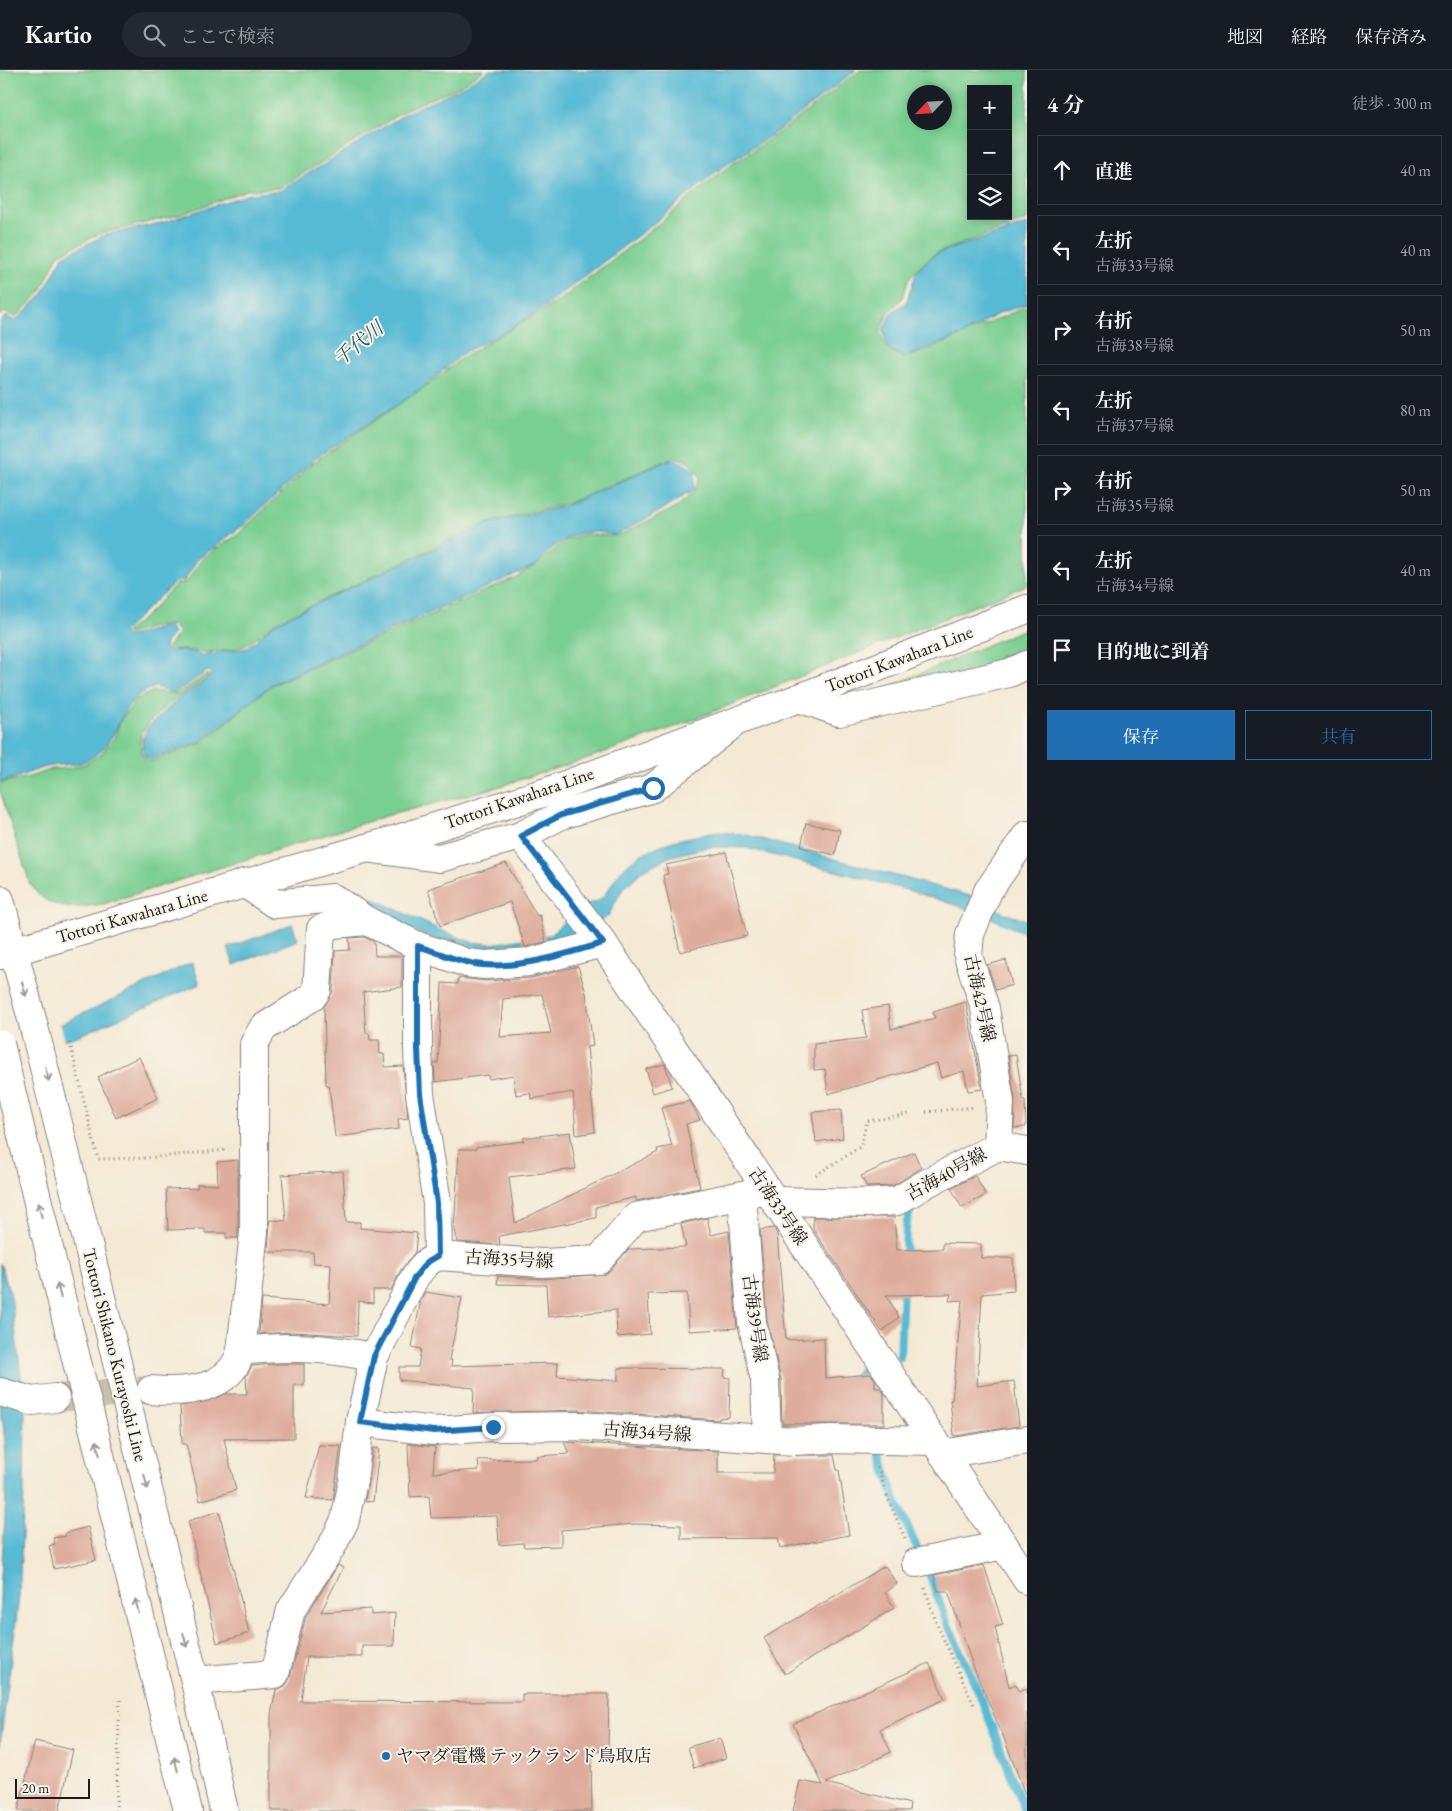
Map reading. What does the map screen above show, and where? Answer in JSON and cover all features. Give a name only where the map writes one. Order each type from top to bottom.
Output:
[{"type":"street","name":"Tottori Kawahara Line","points":[[7,953],[365,848],[549,790],[799,698],[1027,608]]},
{"type":"street","points":[[799,698],[839,712],[1009,673],[1027,665]]},
{"type":"street","points":[[365,848],[439,858],[521,836],[561,815],[653,788],[741,718]]},
{"type":"street","name":"古海42号線","points":[[998,1146],[1000,1104],[985,1008],[968,956],[970,934],[988,891],[1027,835]]},
{"type":"street","name":"古海33号線","points":[[521,836],[603,943],[761,1196],[939,1447],[1024,1572]]},
{"type":"street","points":[[244,884],[275,904],[333,898],[367,921],[418,946],[467,963],[485,965],[530,962],[603,943]]},
{"type":"street","name":"Tottori Shikano Kurayoshi Line","points":[[1,905],[7,953],[34,1027],[195,1680],[224,1811]]},
{"type":"street","points":[[151,1390],[190,1391],[216,1382],[229,1373],[238,1363],[241,1351],[254,1232],[254,1044],[263,1028],[312,996],[317,990],[320,930],[334,924],[367,921]]},
{"type":"street","points":[[195,1680],[275,1674],[292,1610],[332,1546],[345,1520],[353,1481],[360,1422],[374,1356],[415,1277],[426,1263],[438,1256],[437,1203],[420,1094],[418,946]]},
{"type":"street","points":[[0,1044],[188,1811]]},
{"type":"street","name":"古海40号線","points":[[761,1196],[869,1203],[897,1201],[927,1182],[998,1146],[1027,1151]]},
{"type":"street","name":"古海35号線","points":[[438,1256],[542,1263],[599,1260],[636,1217],[761,1196]]},
{"type":"street","name":"古海39号線","points":[[761,1196],[752,1322],[765,1380],[767,1439]]},
{"type":"street","points":[[241,1351],[280,1346],[318,1347],[374,1356]]},
{"type":"street","points":[[0,1392],[32,1401],[55,1398]]},
{"type":"street","name":"古海34号線","points":[[360,1422],[434,1431],[493,1427],[579,1426],[767,1439],[939,1447],[1027,1440]]},
{"type":"street","points":[[916,1563],[1004,1545]]},
{"type":"path","points":[[70,1044],[98,1160],[146,1158],[253,1147]]},
{"type":"path","points":[[926,1112],[1000,1104]]},
{"type":"path","points":[[814,1177],[860,1147],[867,1121],[909,1114]]},
{"type":"path","points":[[116,1811],[120,1699]]},
{"type":"green space","points":[[0,70],[484,70],[458,87],[409,108],[280,188],[247,190],[179,215],[99,234],[58,255],[40,293],[16,317],[4,312],[0,316]]},
{"type":"green space","points":[[860,70],[1027,70],[1027,220],[934,254],[909,278],[903,298],[888,313],[880,332],[887,349],[903,358],[930,349],[1027,306],[1027,585],[683,724],[592,757],[494,788],[386,816],[103,904],[71,907],[53,904],[45,900],[30,884],[0,791],[0,783],[29,777],[52,769],[69,768],[85,764],[100,755],[114,738],[121,719],[137,699],[152,691],[176,694],[208,674],[207,678],[178,697],[157,714],[143,732],[140,741],[142,756],[152,761],[202,743],[272,685],[516,577],[538,564],[565,540],[584,534],[617,536],[677,507],[695,491],[700,477],[692,465],[674,457],[569,503],[488,523],[467,532],[276,622],[247,645],[230,650],[205,652],[172,649],[168,647],[179,632],[172,625],[152,627],[128,634],[126,632],[147,615],[176,584],[187,582],[198,564],[211,552],[237,535],[314,462],[433,381],[463,357],[558,301],[647,233],[721,172],[780,132]]},
{"type":"green space","points":[[1027,628],[1027,661],[839,708]]},
{"type":"water","name":"千代川","points":[[490,70],[856,70],[778,131],[719,170],[648,228],[547,305],[510,329],[465,352],[421,389],[316,458],[244,525],[197,560],[185,580],[176,581],[123,632],[128,636],[170,627],[174,634],[167,641],[165,648],[171,651],[184,650],[204,655],[247,648],[277,622],[488,524],[565,506],[671,459],[683,463],[695,471],[694,490],[661,511],[615,535],[590,532],[571,536],[554,547],[536,565],[272,684],[201,742],[152,759],[144,755],[142,740],[148,727],[180,697],[208,679],[211,672],[208,671],[174,693],[155,687],[143,693],[127,709],[105,747],[90,759],[74,764],[45,767],[0,782],[0,322],[6,316],[15,321],[42,295],[63,256],[105,235],[165,222],[248,194],[280,191],[408,112],[460,88]]},
{"type":"water","points":[[1027,224],[1027,304],[1000,313],[962,335],[904,357],[888,349],[883,331],[891,313],[906,302],[917,271],[935,254]]},
{"type":"water","points":[[719,832],[743,834],[978,898],[1001,912],[1027,920],[1027,933],[978,912],[943,901],[746,848],[708,847],[669,857],[643,870],[622,890],[608,916],[576,938],[486,960],[368,912],[372,898],[440,930],[471,942],[491,944],[550,935],[566,920],[590,903],[595,903],[599,900],[622,870],[642,854],[680,839]]},
{"type":"water","points":[[292,924],[298,940],[234,965],[228,948]]},
{"type":"water","points":[[192,962],[200,984],[75,1037],[0,1056],[59,1025]]},
{"type":"water","points":[[0,1263],[11,1296],[25,1408],[24,1493],[19,1597],[0,1746],[0,1600],[6,1503],[6,1454],[0,1406]]},
{"type":"pier","points":[[60,1022],[65,1042],[0,1059],[0,1038]]},
{"type":"building","points":[[806,823],[840,830],[835,855],[801,847]]},
{"type":"building","points":[[726,852],[747,936],[680,952],[663,875],[668,874],[666,865]]},
{"type":"building","points":[[506,863],[537,916],[540,915],[546,942],[525,947],[510,902],[440,926],[428,889]]},
{"type":"building","points":[[364,937],[374,942],[375,956],[402,956],[402,987],[363,992],[366,1033],[369,1033],[370,1040],[379,1040],[380,1054],[384,1054],[385,1067],[403,1066],[408,1118],[398,1119],[399,1129],[335,1137],[329,1085],[326,1085],[324,1007],[333,991],[335,951],[350,950],[349,938]]},
{"type":"building","points":[[1006,960],[1012,985],[996,990],[987,965]]},
{"type":"building","points":[[578,966],[586,993],[593,1046],[587,1047],[595,1132],[576,1135],[573,1092],[531,1099],[530,1093],[516,1095],[513,1075],[489,1079],[488,1075],[435,1082],[434,1063],[438,1063],[442,983],[458,984],[458,978],[486,981],[531,978]],"holes":[[[542,994],[551,1033],[500,1037],[503,999]]]},
{"type":"building","points":[[966,1002],[982,1089],[968,1091],[964,1071],[941,1078],[937,1063],[828,1094],[825,1069],[814,1070],[814,1044],[866,1038],[862,1010],[888,1006],[891,1029],[935,1018],[933,1012]]},
{"type":"building","points":[[1016,1055],[1023,1100],[1025,1100],[1026,1127],[1014,1128],[1015,1100],[1008,1056]]},
{"type":"building","points":[[139,1057],[158,1098],[116,1118],[98,1077]]},
{"type":"building","points":[[665,1064],[672,1087],[653,1093],[646,1069]]},
{"type":"building","points":[[690,1101],[700,1120],[686,1124],[700,1188],[636,1201],[636,1197],[596,1207],[596,1218],[499,1236],[500,1245],[457,1242],[454,1230],[459,1149],[476,1149],[476,1147],[524,1141],[523,1138],[570,1132],[576,1169],[509,1177],[515,1223],[658,1152],[657,1149],[672,1146],[661,1108]]},
{"type":"building","points":[[841,1110],[843,1138],[816,1142],[812,1112]]},
{"type":"building","points":[[914,1152],[921,1168],[892,1186],[867,1187],[861,1176]]},
{"type":"building","points":[[238,1160],[238,1238],[226,1238],[226,1233],[205,1233],[205,1229],[168,1230],[166,1189],[197,1188],[197,1184],[218,1185],[217,1162]]},
{"type":"building","points":[[343,1171],[346,1222],[360,1222],[360,1228],[417,1233],[415,1252],[401,1270],[391,1290],[373,1290],[373,1303],[358,1301],[357,1336],[293,1332],[259,1334],[262,1299],[329,1304],[331,1264],[314,1263],[313,1252],[268,1252],[270,1220],[286,1221],[282,1175]]},
{"type":"building","points":[[975,1176],[986,1195],[962,1208],[951,1188]]},
{"type":"building","points":[[813,1217],[894,1217],[897,1250],[943,1249],[943,1243],[981,1244],[981,1258],[1013,1258],[1014,1291],[982,1294],[977,1386],[1014,1381],[1019,1426],[954,1436],[950,1400],[952,1400],[962,1300],[949,1301],[951,1294],[886,1295],[899,1317],[882,1332],[813,1229]]},
{"type":"building","points":[[707,1218],[711,1235],[729,1231],[737,1328],[689,1331],[687,1293],[648,1294],[650,1334],[617,1337],[616,1310],[548,1317],[546,1285],[497,1284],[498,1276],[543,1279],[606,1274],[629,1249],[686,1247],[681,1224]]},
{"type":"building","points":[[774,1228],[777,1233],[786,1340],[824,1338],[825,1378],[871,1374],[875,1380],[875,1388],[880,1388],[884,1393],[884,1424],[782,1424],[781,1379],[767,1320],[760,1230]]},
{"type":"building","points":[[425,1292],[462,1298],[449,1360],[452,1360],[451,1366],[558,1363],[557,1376],[618,1381],[618,1368],[725,1369],[724,1377],[730,1378],[729,1417],[719,1418],[719,1420],[579,1410],[473,1413],[474,1388],[399,1380],[399,1367],[418,1367],[421,1349],[412,1347],[421,1299]]},
{"type":"building","points":[[304,1364],[304,1385],[294,1385],[294,1438],[224,1439],[236,1490],[200,1501],[186,1444],[182,1444],[180,1406],[208,1401],[226,1394],[247,1394],[246,1376],[252,1366]]},
{"type":"building","points":[[564,1442],[718,1451],[718,1473],[773,1473],[774,1455],[834,1455],[837,1470],[839,1470],[849,1535],[780,1548],[778,1538],[681,1539],[681,1525],[635,1524],[561,1530],[561,1546],[524,1547],[523,1543],[499,1545],[497,1516],[431,1518],[429,1496],[410,1497],[408,1444],[435,1447],[433,1473],[479,1470],[478,1460],[536,1459],[537,1456],[569,1454]]},
{"type":"building","points":[[319,1445],[341,1446],[333,1500],[306,1498]]},
{"type":"building","points":[[373,1448],[379,1449],[373,1502],[365,1501]]},
{"type":"building","points":[[219,1511],[249,1633],[217,1643],[188,1521]]},
{"type":"building","points":[[88,1527],[96,1560],[54,1569],[49,1546],[55,1544],[53,1538],[66,1536],[65,1533]]},
{"type":"building","name":"ヤマダ電機 テックランド鳥取店","points":[[338,1565],[343,1568],[321,1612],[371,1609],[371,1615],[395,1613],[394,1646],[362,1646],[362,1657],[307,1657],[301,1701],[522,1702],[522,1694],[609,1694],[608,1751],[591,1751],[592,1811],[271,1811],[271,1714],[276,1690],[285,1686],[290,1678],[306,1616]]},
{"type":"building","points":[[984,1565],[1003,1625],[995,1627],[1009,1687],[1016,1684],[1019,1691],[1027,1688],[1027,1794],[1025,1794],[1004,1738],[973,1666],[948,1591],[938,1591],[934,1575]]},
{"type":"building","points":[[885,1566],[897,1584],[885,1592],[894,1608],[785,1674],[764,1638]]},
{"type":"building","points":[[929,1663],[945,1699],[880,1729],[891,1752],[826,1783],[910,1804],[909,1811],[793,1811],[800,1781],[823,1785],[793,1724]]},
{"type":"building","points":[[720,1738],[726,1758],[694,1768],[688,1747]]},
{"type":"building","points":[[35,1741],[73,1750],[59,1811],[18,1811]]},
{"type":"waterway","points":[[905,1259],[907,1221],[909,1213],[917,1201]]},
{"type":"waterway","points":[[900,1357],[903,1286]]},
{"type":"waterway","points":[[859,1385],[858,1375],[866,1364]]},
{"type":"waterway","points":[[879,1449],[894,1497],[918,1550]]},
{"type":"waterway","points":[[930,1576],[945,1618],[976,1686],[1025,1811]]},
{"type":"tunnel","points":[[55,1398],[148,1390]]},
{"type":"place","name":"ヤマダ電機 テックランド鳥取店","points":[[386,1756]]},
{"type":"route","points":[[493,1427],[434,1431],[360,1422],[374,1356],[415,1277],[426,1263],[438,1256],[437,1203],[420,1094],[418,946],[467,963],[485,965],[530,962],[556,957],[603,943],[521,836],[561,815],[653,788]]}]
